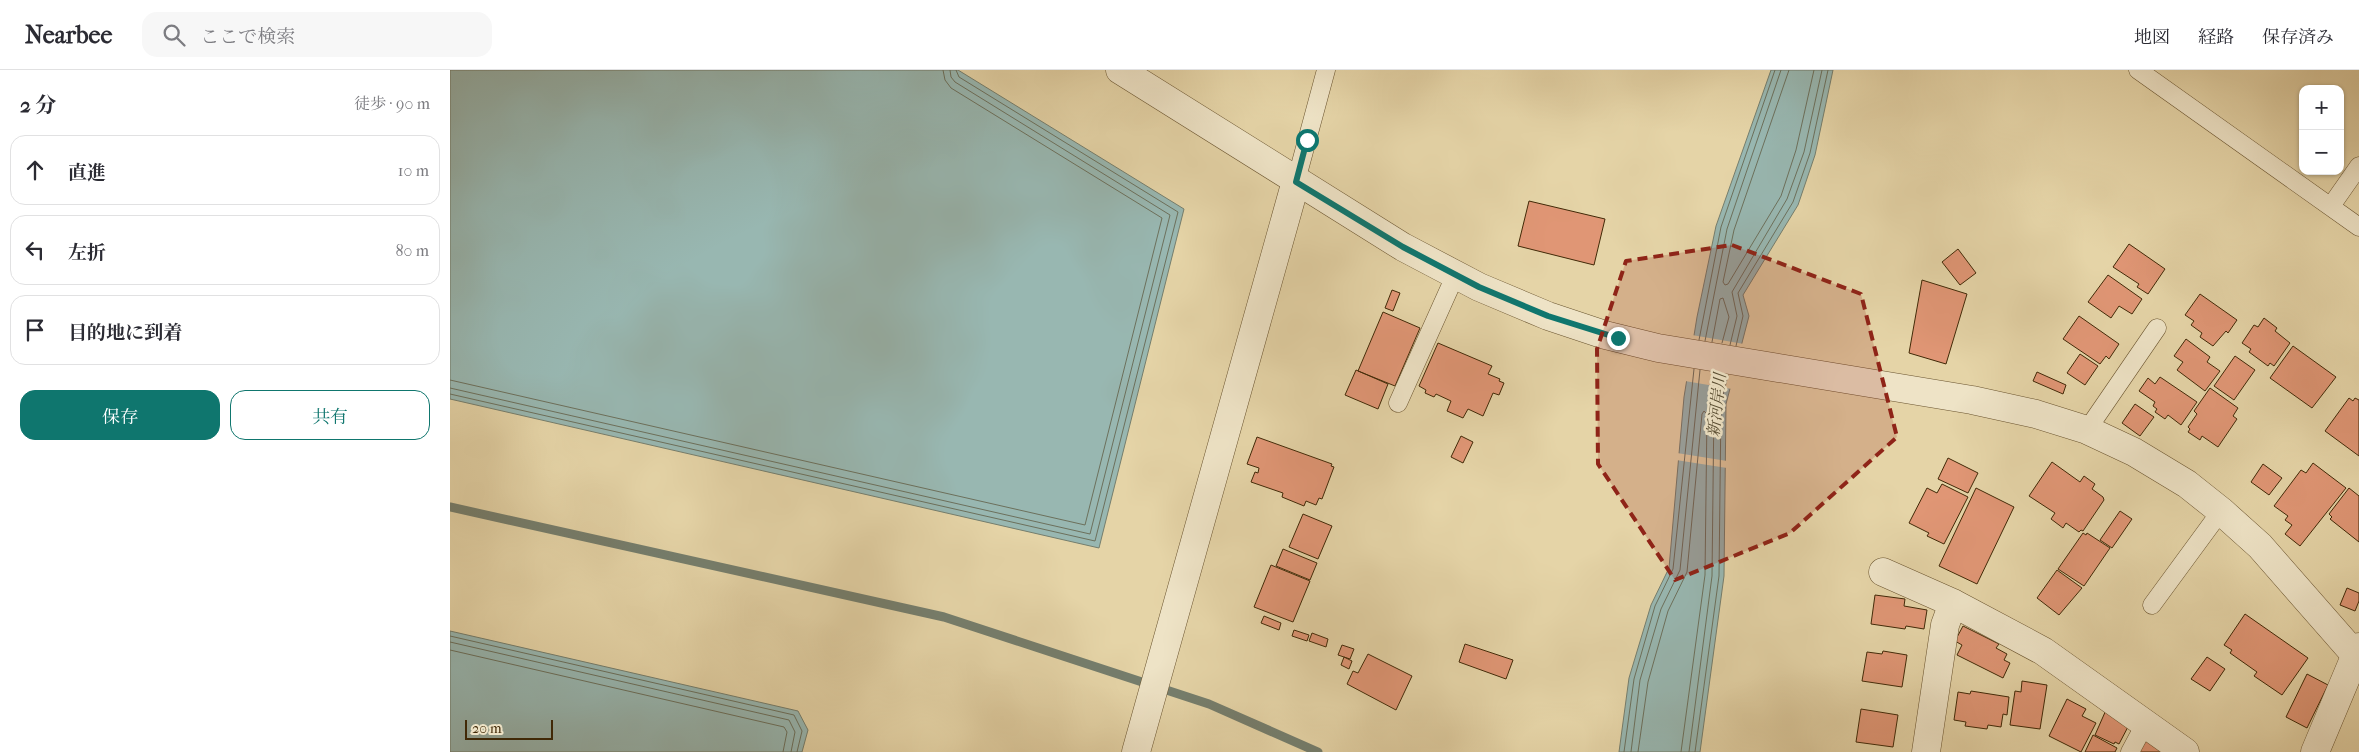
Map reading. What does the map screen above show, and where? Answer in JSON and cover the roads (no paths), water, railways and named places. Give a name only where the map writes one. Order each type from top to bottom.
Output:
[{"type":"street","points":[[1120,70],[1296,182],[1403,247],[1455,276],[1548,316],[1618,338],[1658,348],[1972,400],[2036,414],[2087,430],[2134,452],[2180,480],[2221,511],[2260,546],[2358,654],[2315,752]]},
{"type":"street","points":[[1138,745],[1296,182]]},
{"type":"street","points":[[1883,572],[1952,603],[2043,651],[2185,752]]},
{"type":"street","points":[[1926,752],[1945,625],[1952,603]]},
{"type":"lane","points":[[1296,182],[1326,70]]},
{"type":"lane","points":[[2138,70],[2359,227]]},
{"type":"lane","points":[[2331,206],[2359,166]]},
{"type":"lane","points":[[1398,403],[1455,276]]},
{"type":"lane","points":[[2087,430],[2157,328]]},
{"type":"lane","points":[[2152,605],[2221,511]]},
{"type":"lane","points":[[2130,752],[2145,724]]},
{"type":"water","points":[[450,70],[958,70],[1184,209],[1099,548],[450,399]]},
{"type":"water","name":"新河岸川","points":[[1771,70],[1833,70],[1815,155],[1798,205],[1743,295],[1749,316],[1726,404],[1724,576],[1700,752],[1619,752],[1629,678],[1651,605],[1669,568],[1684,397],[1697,317],[1716,226]]},
{"type":"water","points":[[450,631],[798,711],[808,730],[802,752],[450,752]]},
{"type":"waterway","points":[[450,507],[944,617],[1209,704],[1318,752]]}]
